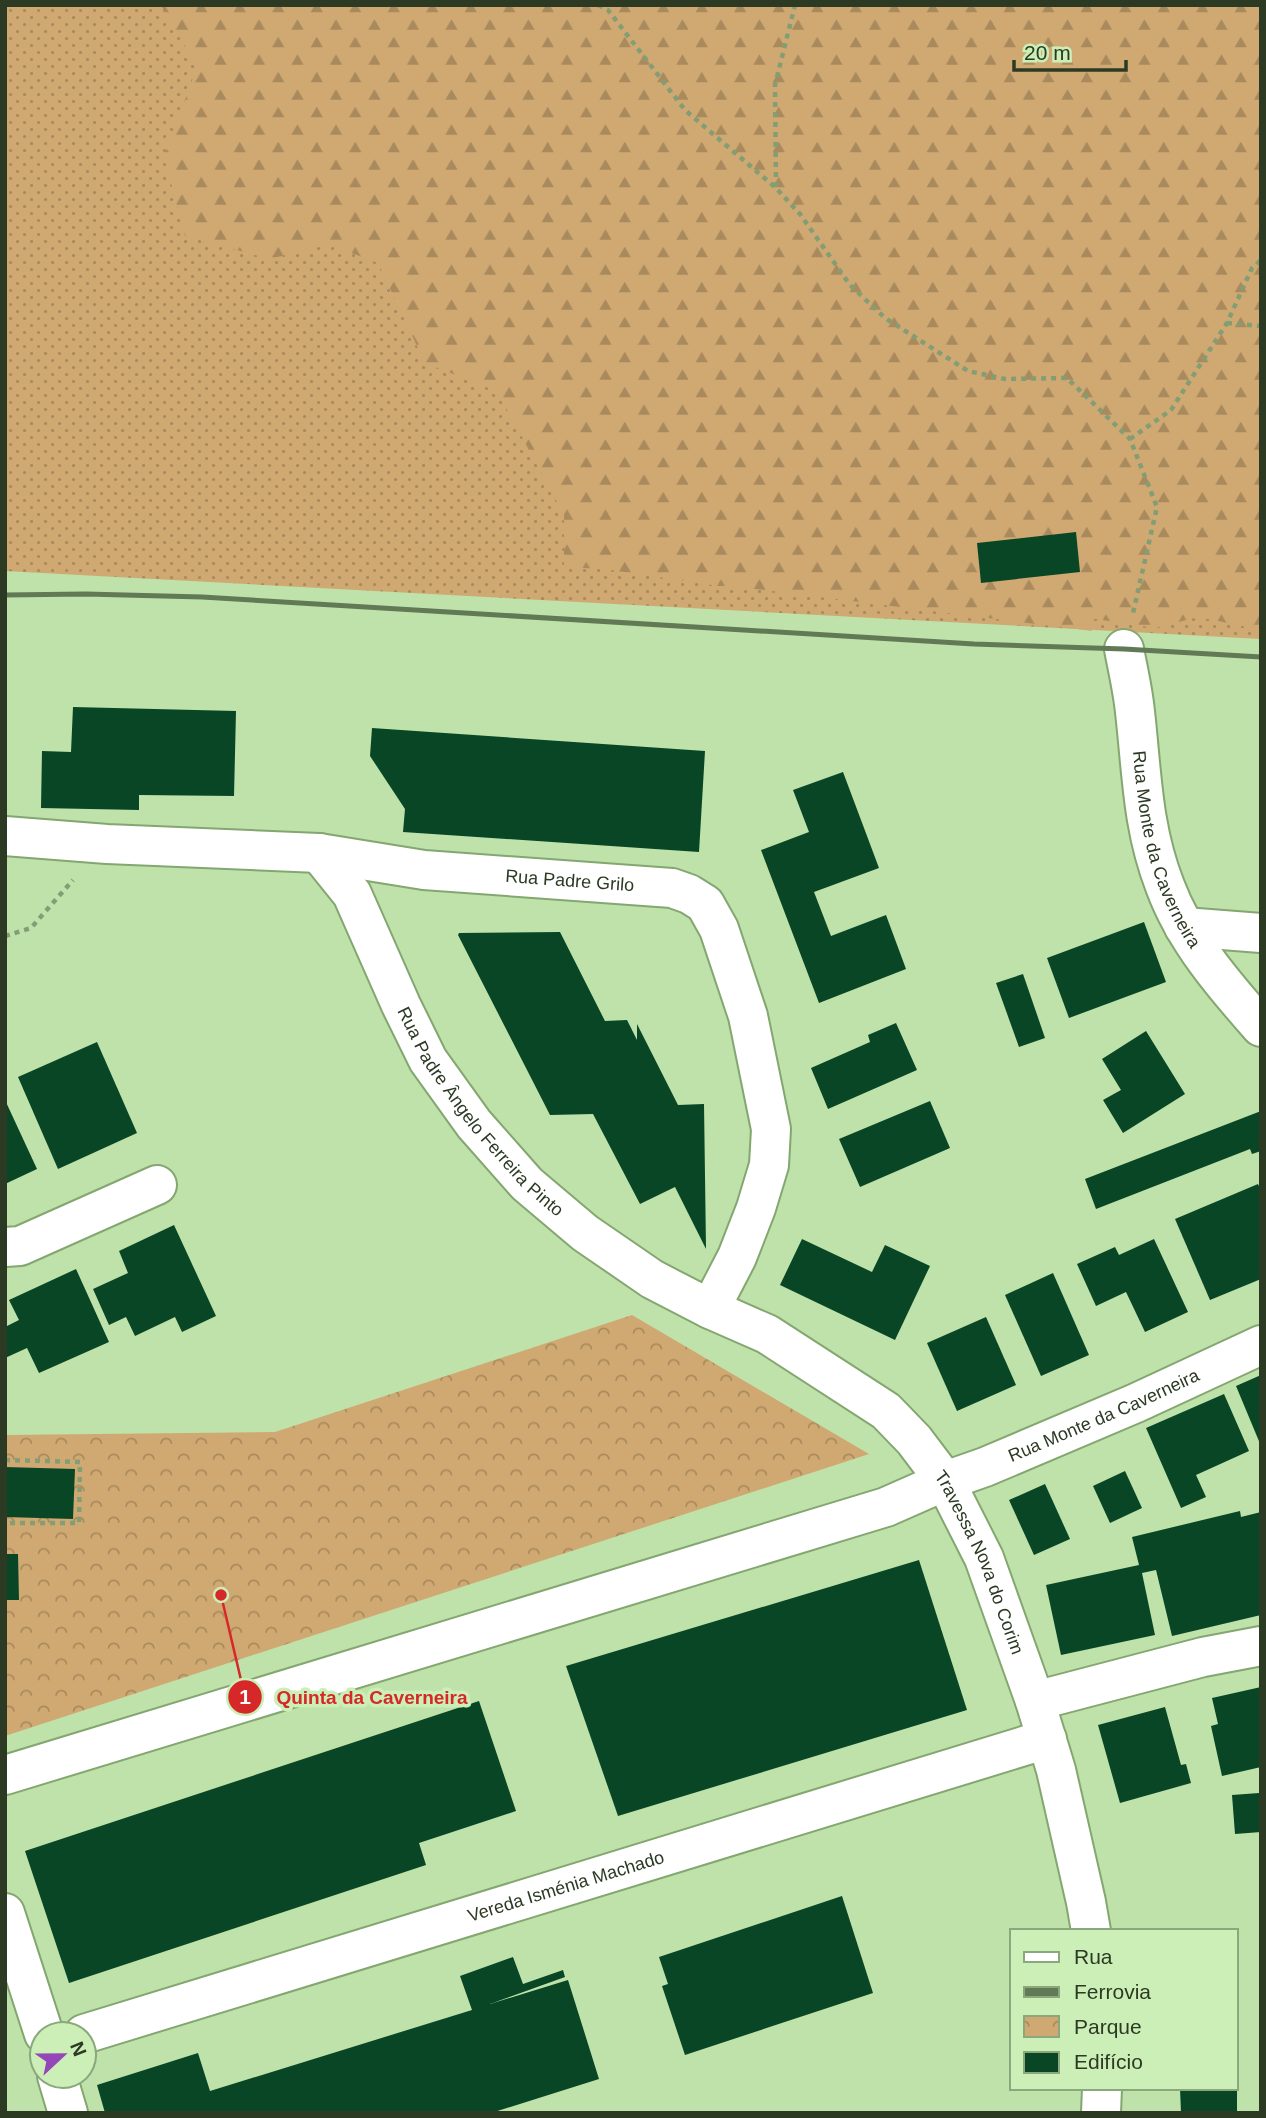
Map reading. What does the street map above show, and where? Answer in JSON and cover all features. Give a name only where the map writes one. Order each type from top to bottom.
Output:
[{"type":"street","name":"Rua Monte da Caverneira","points":[[1125,649],[1135,711],[1143,807],[1165,886],[1184,928],[1219,979],[1261,1027]]},
{"type":"street","name":"Rua Padre Grilo","points":[[5,836],[107,844],[319,853],[424,870],[672,888],[705,904],[719,929],[748,1016],[771,1129],[769,1165],[756,1208],[737,1257],[710,1309]]},
{"type":"street","name":"Rua Padre Ângelo Ferreira Pinto","points":[[319,853],[352,894],[428,1060],[474,1124],[527,1184],[586,1233],[652,1279],[710,1309]]},
{"type":"street","points":[[1184,928],[1261,933]]},
{"type":"street","points":[[5,1247],[20,1246],[156,1185]]},
{"type":"street","name":"Travessa Nova do Corim","points":[[710,1309],[768,1334],[886,1410],[914,1440],[945,1481],[985,1559],[1047,1739],[1091,1929]]},
{"type":"street","name":"Rua Monte da Caverneira","points":[[5,1775],[886,1507],[1136,1403],[1261,1345]]},
{"type":"street","points":[[1034,1701],[1203,1657],[1261,1646]]},
{"type":"street","name":"Vereda Isménia Machado","points":[[98,2030],[1047,1739]]},
{"type":"street","points":[[5,1913],[39,2020]]},
{"type":"street","points":[[61,2090],[68,2113]]},
{"type":"street","points":[[1101,2090],[1101,2113]]},
{"type":"path","points":[[598,5],[608,10],[685,110],[776,188],[800,214],[850,285],[885,318],[968,371],[1005,379],[1067,378],[1130,439],[1157,508],[1125,649]]},
{"type":"path","points":[[776,188],[775,86],[795,5]]},
{"type":"path","points":[[1130,439],[1171,410],[1227,323],[1252,268],[1261,260]]},
{"type":"path","points":[[1227,323],[1261,326]]},
{"type":"path","points":[[5,936],[31,928],[66,886],[107,844]]},
{"type":"path","points":[[5,1460],[80,1462],[79,1523],[5,1522]]},
{"type":"green space","points":[[5,5],[1261,5],[1261,639],[5,571]]},
{"type":"green space","points":[[161,5],[1261,5],[1261,630],[1209,619],[1194,618],[1155,628],[1089,618],[1092,631],[718,586],[604,569],[564,567],[564,515],[497,391],[425,363],[378,263],[328,244],[270,259],[185,236],[164,157],[197,67]]},
{"type":"green space","points":[[632,1315],[869,1454],[5,1736],[5,1435],[275,1432]]},
{"type":"building","points":[[1076,532],[1080,572],[981,583],[977,543]]},
{"type":"building","points":[[73,707],[236,711],[234,796],[139,795],[139,810],[41,808],[42,751],[71,752]]},
{"type":"building","points":[[372,728],[705,751],[699,852],[403,832],[405,809],[370,756]]},
{"type":"building","points":[[843,772],[879,868],[814,892],[831,936],[886,915],[906,969],[819,1003],[761,850],[809,832],[793,790]]},
{"type":"building","points":[[1144,922],[1166,982],[1069,1018],[1047,958]]},
{"type":"building","points":[[560,932],[605,1021],[627,1020],[637,1040],[637,1024],[678,1105],[704,1104],[706,1249],[675,1187],[640,1204],[593,1114],[550,1115],[458,935]]},
{"type":"building","points":[[1023,974],[1045,1038],[1019,1047],[996,983]]},
{"type":"building","points":[[896,1023],[917,1070],[828,1109],[811,1068],[870,1042],[868,1035]]},
{"type":"building","points":[[1146,1031],[1185,1094],[1123,1133],[1103,1100],[1121,1090],[1102,1059]]},
{"type":"building","points":[[97,1042],[137,1133],[58,1169],[18,1077]]},
{"type":"building","points":[[5,1100],[37,1169],[5,1184]]},
{"type":"building","points":[[930,1101],[950,1148],[860,1187],[839,1139]]},
{"type":"building","points":[[1261,1111],[1261,1151],[1252,1154],[1250,1149],[1096,1209],[1085,1179]]},
{"type":"building","points":[[1258,1184],[1261,1191],[1261,1279],[1210,1300],[1175,1219]]},
{"type":"building","points":[[174,1225],[216,1316],[182,1332],[175,1317],[135,1336],[126,1317],[109,1325],[93,1289],[128,1273],[119,1251]]},
{"type":"building","points":[[802,1239],[872,1272],[885,1245],[930,1266],[895,1340],[780,1285]]},
{"type":"building","points":[[1154,1239],[1188,1312],[1145,1332],[1126,1292],[1096,1306],[1077,1264],[1115,1247],[1119,1255]]},
{"type":"building","points":[[76,1269],[109,1342],[39,1373],[27,1348],[5,1358],[5,1327],[19,1320],[9,1300]]},
{"type":"building","points":[[1053,1273],[1089,1355],[1041,1376],[1005,1295]]},
{"type":"building","points":[[986,1317],[1016,1385],[957,1411],[927,1343]]},
{"type":"building","points":[[1261,1375],[1261,1446],[1236,1386]]},
{"type":"building","points":[[1224,1394],[1249,1451],[1196,1475],[1206,1497],[1181,1508],[1146,1428]]},
{"type":"building","points":[[5,1467],[75,1469],[73,1519],[5,1517]]},
{"type":"building","points":[[1125,1471],[1142,1508],[1110,1523],[1093,1486]]},
{"type":"building","points":[[1045,1484],[1070,1539],[1034,1555],[1009,1500]]},
{"type":"building","points":[[1240,1511],[1241,1517],[1261,1512],[1261,1615],[1172,1636],[1156,1570],[1142,1573],[1155,1635],[1061,1655],[1046,1585],[1139,1565],[1132,1537]]},
{"type":"building","points":[[5,1554],[18,1554],[19,1600],[5,1600]]},
{"type":"building","points":[[919,1560],[967,1710],[618,1816],[566,1666]]},
{"type":"building","points":[[1261,1687],[1261,1767],[1222,1776],[1211,1726],[1218,1724],[1212,1698]]},
{"type":"building","points":[[479,1701],[516,1811],[419,1843],[426,1865],[69,1983],[25,1851]]},
{"type":"building","points":[[1165,1707],[1181,1765],[1186,1764],[1191,1783],[1120,1803],[1098,1725]]},
{"type":"building","points":[[1259,1793],[1261,1832],[1235,1834],[1232,1795]]},
{"type":"building","points":[[842,1896],[873,1993],[685,2055],[662,1986],[668,1984],[659,1957]]},
{"type":"building","points":[[513,1957],[523,1984],[563,1970],[565,1977],[490,2004],[568,1980],[599,2079],[491,2113],[105,2113],[98,2085],[198,2053],[210,2091],[472,2010],[460,1976]]},
{"type":"building","points":[[1180,2090],[1237,2090],[1237,2113],[1181,2113]]},
{"type":"railway","points":[[5,595],[202,597],[974,644],[1261,657]]},
{"type":"place","name":"Quinta da Caverneira","points":[[221,1595]]}]
